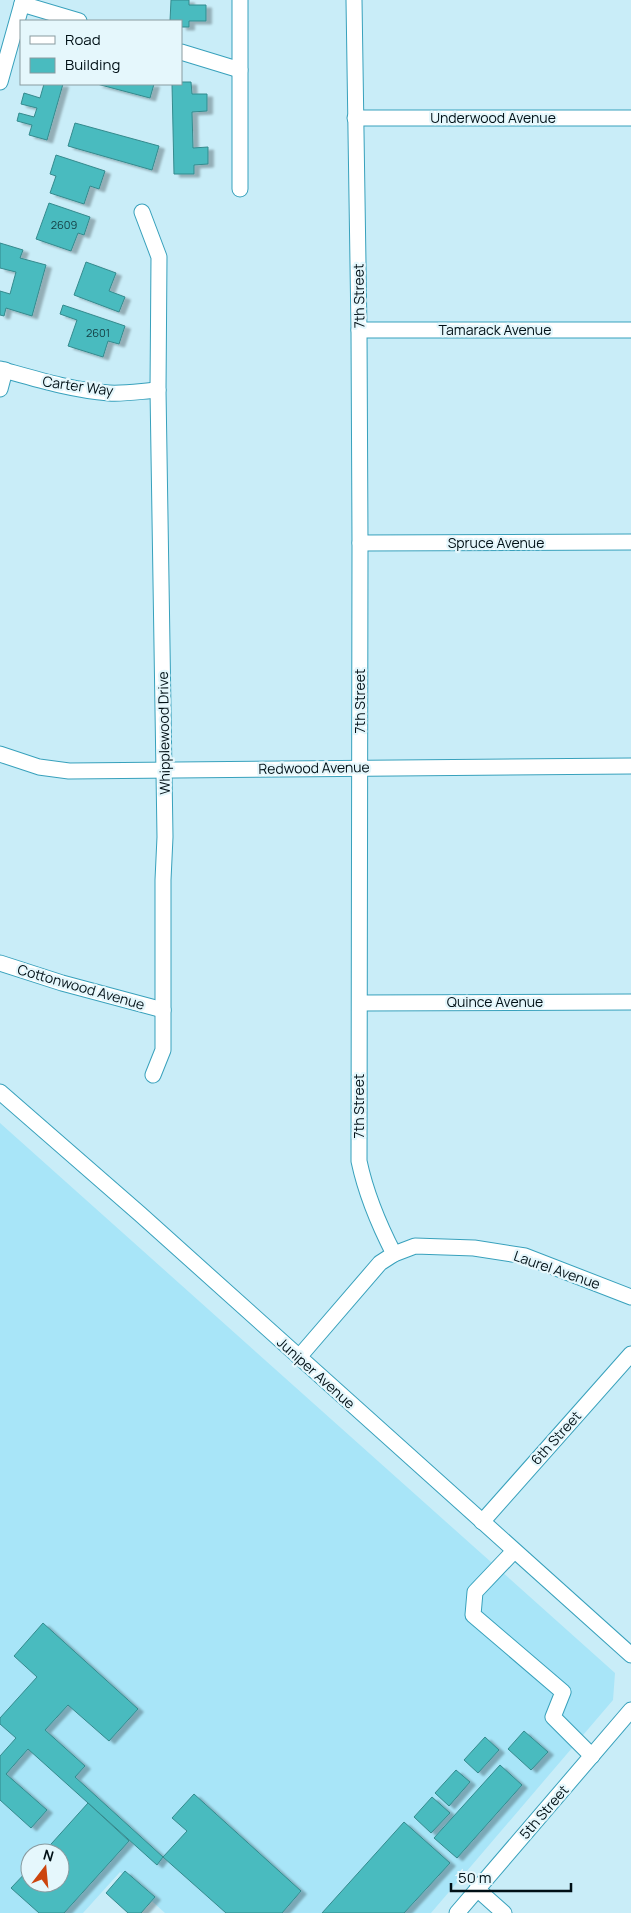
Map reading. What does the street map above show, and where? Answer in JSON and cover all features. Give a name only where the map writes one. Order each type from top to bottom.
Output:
[{"type":"street","points":[[240,0],[240,189]]},
{"type":"street","name":"7th Street","points":[[354,0],[360,543],[359,1161],[364,1185],[374,1215],[394,1254]]},
{"type":"street","points":[[0,82],[22,2],[77,20]]},
{"type":"street","points":[[182,52],[240,70]]},
{"type":"street","name":"Underwood Avenue","points":[[355,118],[631,118]]},
{"type":"street","name":"Whipplewood Drive","points":[[142,212],[159,257],[158,390],[165,837],[163,880],[163,1050],[153,1075]]},
{"type":"street","name":"Tamarack Avenue","points":[[359,330],[631,330]]},
{"type":"street","points":[[0,389],[2,369]]},
{"type":"street","name":"Carter Way","points":[[2,369],[44,382],[110,393],[158,390]]},
{"type":"street","name":"Spruce Avenue","points":[[360,543],[631,542]]},
{"type":"street","name":"Redwood Avenue","points":[[0,754],[39,767],[69,771],[631,766]]},
{"type":"street","name":"Cottonwood Avenue","points":[[0,963],[62,983],[163,1010]]},
{"type":"street","name":"Quince Avenue","points":[[360,1002],[631,1002]]},
{"type":"street","name":"Juniper Avenue","points":[[0,1092],[140,1214],[631,1655]]},
{"type":"street","name":"Laurel Avenue","points":[[394,1254],[415,1246],[474,1248],[525,1256],[631,1297]]},
{"type":"street","points":[[299,1357],[380,1263],[394,1254]]},
{"type":"street","name":"6th Street","points":[[482,1522],[631,1354]]},
{"type":"street","points":[[514,1551],[475,1592],[473,1615],[563,1692],[553,1717],[592,1756]]},
{"type":"street","name":"5th Street","points":[[457,1913],[631,1710]]},
{"type":"street","points":[[477,1889],[504,1913]]},
{"type":"shaded area","points":[[0,1123],[615,1673],[613,1700],[431,1913],[165,1913],[120,1872],[83,1913],[0,1913]]},
{"type":"building","points":[[171,0],[189,0],[189,5],[206,5],[206,21],[189,21],[189,27],[182,27],[182,20],[170,20]]},
{"type":"building","points":[[182,82],[191,82],[192,94],[207,94],[207,111],[192,112],[193,148],[208,147],[208,164],[194,165],[194,174],[174,174],[172,85],[182,85]]},
{"type":"building","points":[[44,85],[63,85],[47,140],[29,135],[32,125],[17,121],[19,113],[34,117],[37,108],[21,104],[24,93],[40,98]]},
{"type":"building","points":[[101,85],[154,85],[150,98]]},
{"type":"building","points":[[75,123],[159,146],[152,170],[68,146]]},
{"type":"building","points":[[56,155],[105,171],[99,189],[90,186],[84,204],[50,193],[56,176],[50,174]]},
{"type":"building","points":[[49,203],[90,217],[84,235],[78,233],[71,251],[36,239]]},
{"type":"building","points":[[0,243],[23,250],[20,258],[46,265],[32,316],[6,308],[4,316],[0,315],[0,291],[10,294],[16,272],[0,268]]},
{"type":"building","points":[[86,262],[116,273],[109,291],[125,297],[119,312],[74,295]]},
{"type":"building","points":[[63,305],[125,326],[119,344],[108,341],[103,357],[68,346],[77,320],[60,314]]},
{"type":"building","points":[[43,1623],[138,1709],[109,1741],[68,1705],[45,1730],[85,1766],[75,1777],[163,1857],[157,1865],[28,1749],[6,1774],[47,1810],[31,1828],[0,1800],[0,1756],[16,1738],[0,1724],[0,1718],[37,1677],[14,1656]]},
{"type":"building","points":[[524,1731],[548,1752],[531,1770],[508,1749]]},
{"type":"building","points":[[485,1737],[499,1750],[478,1773],[464,1760]]},
{"type":"building","points":[[500,1765],[522,1785],[457,1858],[434,1838]]},
{"type":"building","points":[[456,1770],[470,1782],[449,1806],[435,1793]]},
{"type":"building","points":[[194,1794],[301,1891],[282,1913],[226,1913],[163,1857],[187,1831],[172,1818]]},
{"type":"building","points":[[432,1797],[450,1813],[431,1833],[414,1817]]},
{"type":"building","points":[[88,1803],[129,1841],[64,1913],[39,1913],[11,1888],[20,1879],[20,1893],[70,1893],[70,1843],[52,1843]]},
{"type":"building","points":[[404,1822],[450,1863],[404,1913],[322,1913]]},
{"type":"building","points":[[125,1871],[155,1897],[141,1913],[128,1913],[106,1893]]}]
